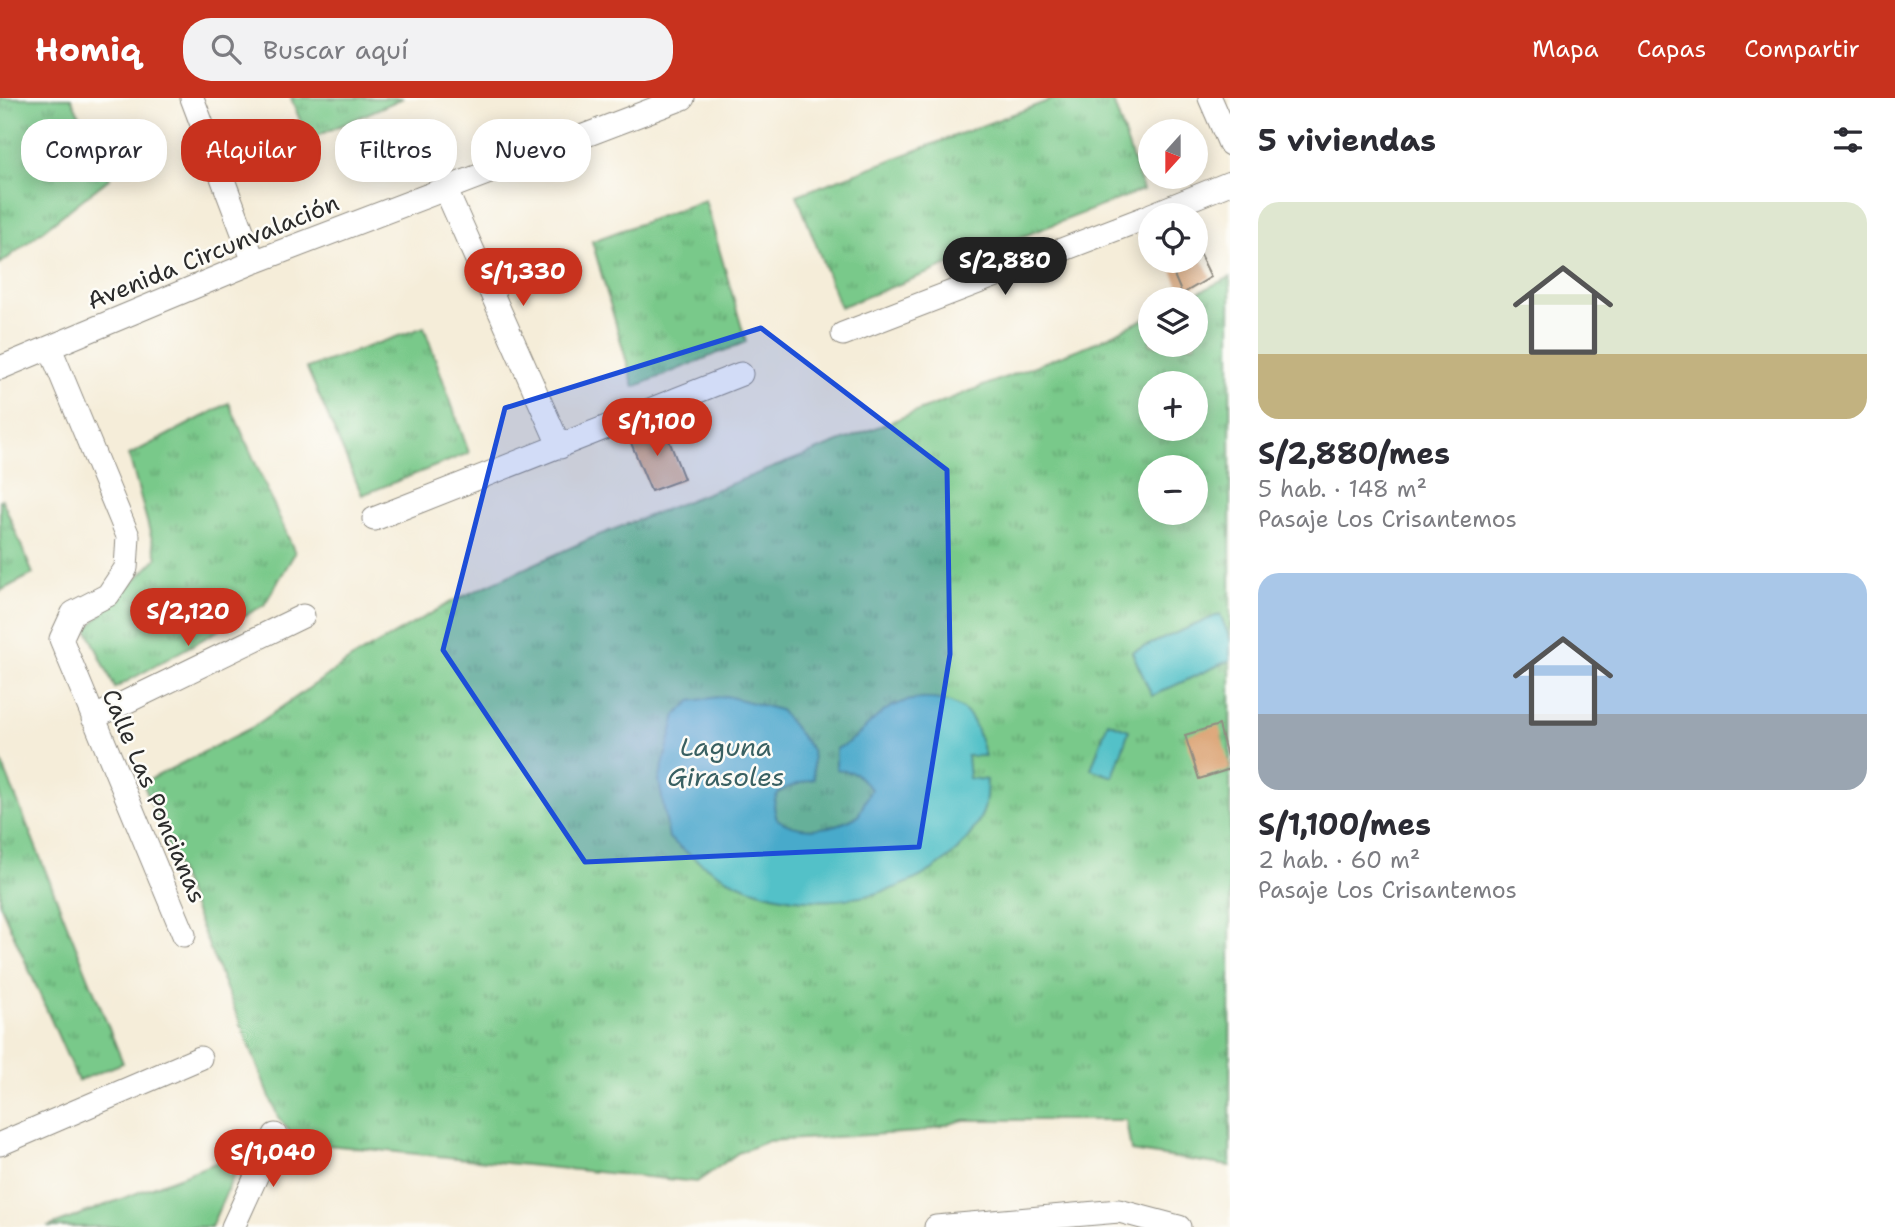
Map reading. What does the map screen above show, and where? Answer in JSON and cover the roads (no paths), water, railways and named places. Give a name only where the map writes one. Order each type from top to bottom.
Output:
[{"type":"street","points":[[192,98],[254,262]]},
{"type":"street","name":"Avenida Circunvalación","points":[[0,369],[254,262],[684,98]]},
{"type":"street","points":[[1210,98],[1230,144]]},
{"type":"street","points":[[1182,203],[1230,183]]},
{"type":"street","points":[[445,188],[561,447]]},
{"type":"street","points":[[843,334],[1138,221]]},
{"type":"street","name":"Calle Las Poncianas","points":[[50,348],[128,536],[126,568],[108,595],[73,613],[61,639],[184,935]]},
{"type":"street","points":[[374,519],[741,374]]},
{"type":"street","points":[[93,718],[303,616]]},
{"type":"street","points":[[0,1144],[200,1058]]},
{"type":"street","points":[[233,1227],[275,1135]]},
{"type":"street","points":[[936,1227],[1119,1211],[1179,1227]]},
{"type":"water","points":[[1220,614],[1230,639],[1230,660],[1152,696],[1132,652]]},
{"type":"water","name":"Laguna Girasoles","points":[[726,696],[780,710],[812,750],[814,779],[790,786],[778,794],[775,800],[777,819],[786,824],[807,829],[828,827],[858,816],[871,789],[855,773],[836,769],[836,749],[893,706],[927,699],[950,703],[960,708],[969,715],[974,724],[985,756],[967,756],[969,778],[987,780],[983,812],[967,838],[946,860],[919,877],[890,890],[858,897],[795,899],[738,884],[702,864],[669,838],[659,781],[676,715],[691,701]]},
{"type":"water","points":[[1108,722],[1129,730],[1113,777],[1091,769]]}]
